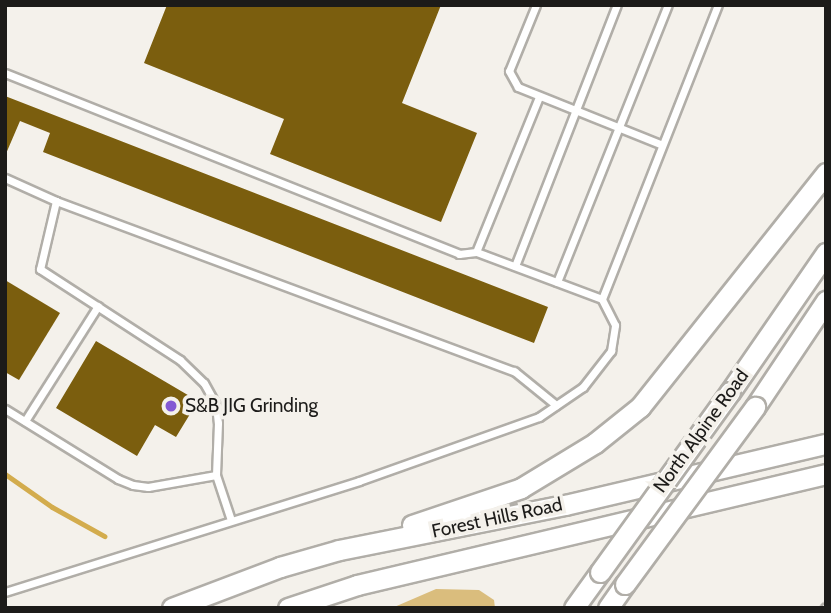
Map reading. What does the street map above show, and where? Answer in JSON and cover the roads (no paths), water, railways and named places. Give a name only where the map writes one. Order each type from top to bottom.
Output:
[{"type":"main road","points":[[340,550],[521,488],[595,443],[640,407],[826,173]]},
{"type":"main road","name":"North Alpine Road","points":[[574,608],[730,392],[826,253]]},
{"type":"main road","name":"North Alpine Road","points":[[608,608],[755,407],[826,301]]},
{"type":"main road","name":"Forest Hills Road","points":[[173,608],[280,567],[340,550],[565,505],[826,444]]},
{"type":"main road","name":"Forest Hills Road","points":[[288,608],[357,585],[826,474]]},
{"type":"lane","points":[[536,5],[509,71],[518,87],[662,145]]},
{"type":"lane","points":[[515,266],[617,5]]},
{"type":"lane","points":[[557,282],[668,5]]},
{"type":"lane","points":[[602,299],[718,5]]},
{"type":"lane","points":[[5,73],[452,254],[476,252],[602,299],[615,326],[611,351],[583,387],[539,417],[410,463],[5,593]]},
{"type":"lane","points":[[476,252],[539,97]]},
{"type":"lane","points":[[5,178],[56,201],[514,371],[556,405]]},
{"type":"lane","points":[[56,201],[40,269],[180,360],[204,383],[216,405],[216,475],[231,520]]},
{"type":"lane","points":[[25,421],[98,306]]},
{"type":"lane","points":[[5,409],[118,479],[133,485],[148,487],[216,475]]},
{"type":"waterway","points":[[5,474],[52,507],[104,536]]},
{"type":"place","name":"S&B JIG Grinding","points":[[171,406]]}]
